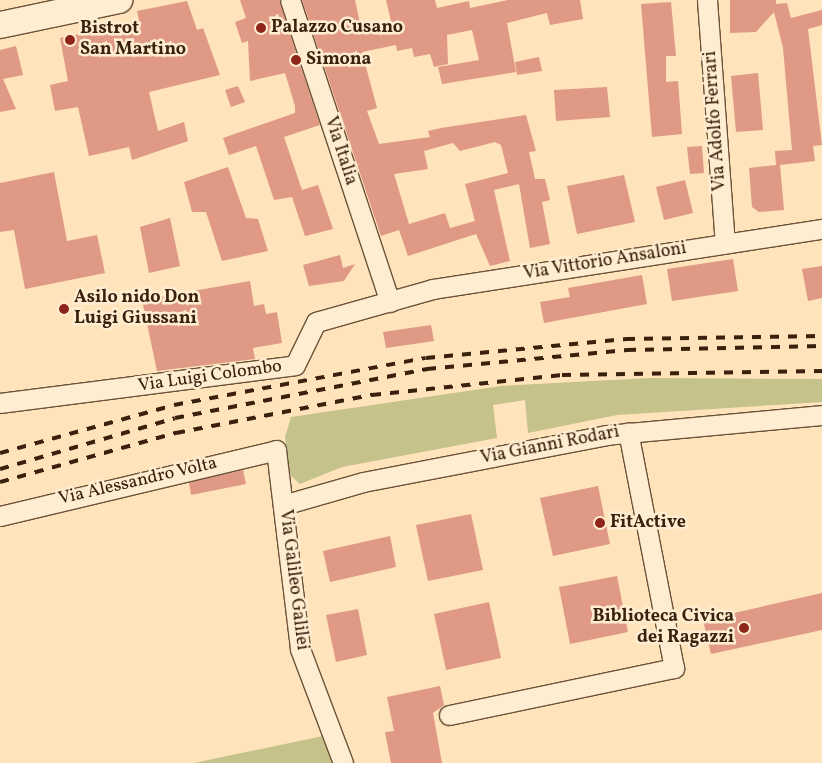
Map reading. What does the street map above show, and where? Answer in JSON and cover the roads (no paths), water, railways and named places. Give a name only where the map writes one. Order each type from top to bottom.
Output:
[{"type":"street","points":[[1,20],[119,0]]},
{"type":"street","name":"Via Italia","points":[[290,0],[390,302]]},
{"type":"street","name":"Via Adolfo Ferrari","points":[[707,0],[725,242]]},
{"type":"street","name":"Via Vittorio Ansaloni","points":[[390,302],[433,289],[725,242],[822,229]]},
{"type":"street","name":"Via Luigi Colombo","points":[[0,403],[295,365],[316,322],[390,302]]},
{"type":"street","name":"Via Gianni Rodari","points":[[284,504],[363,482],[628,432],[822,415]]},
{"type":"street","points":[[449,715],[674,668],[628,432]]},
{"type":"street","name":"Via Galileo Galilei","points":[[276,450],[300,649],[343,763]]},
{"type":"street","name":"Via Alessandro Volta","points":[[0,516],[276,450]]},
{"type":"railway","points":[[0,453],[174,405],[426,358],[626,339],[822,336]]},
{"type":"railway","points":[[0,469],[175,418],[427,369],[627,350],[822,346]]},
{"type":"railway","points":[[0,482],[176,433],[372,395],[562,375],[822,371]]},
{"type":"place","name":"Palazzo Cusano","points":[[261,28]]},
{"type":"place","name":"Bistrot San Martino","points":[[70,40]]},
{"type":"place","name":"Simona","points":[[296,60]]},
{"type":"place","name":"Asilo nido Don Luigi Giussani","points":[[64,309]]},
{"type":"place","name":"FitActive","points":[[600,523]]},
{"type":"place","name":"Biblioteca Civica dei Ragazzi","points":[[744,628]]}]
